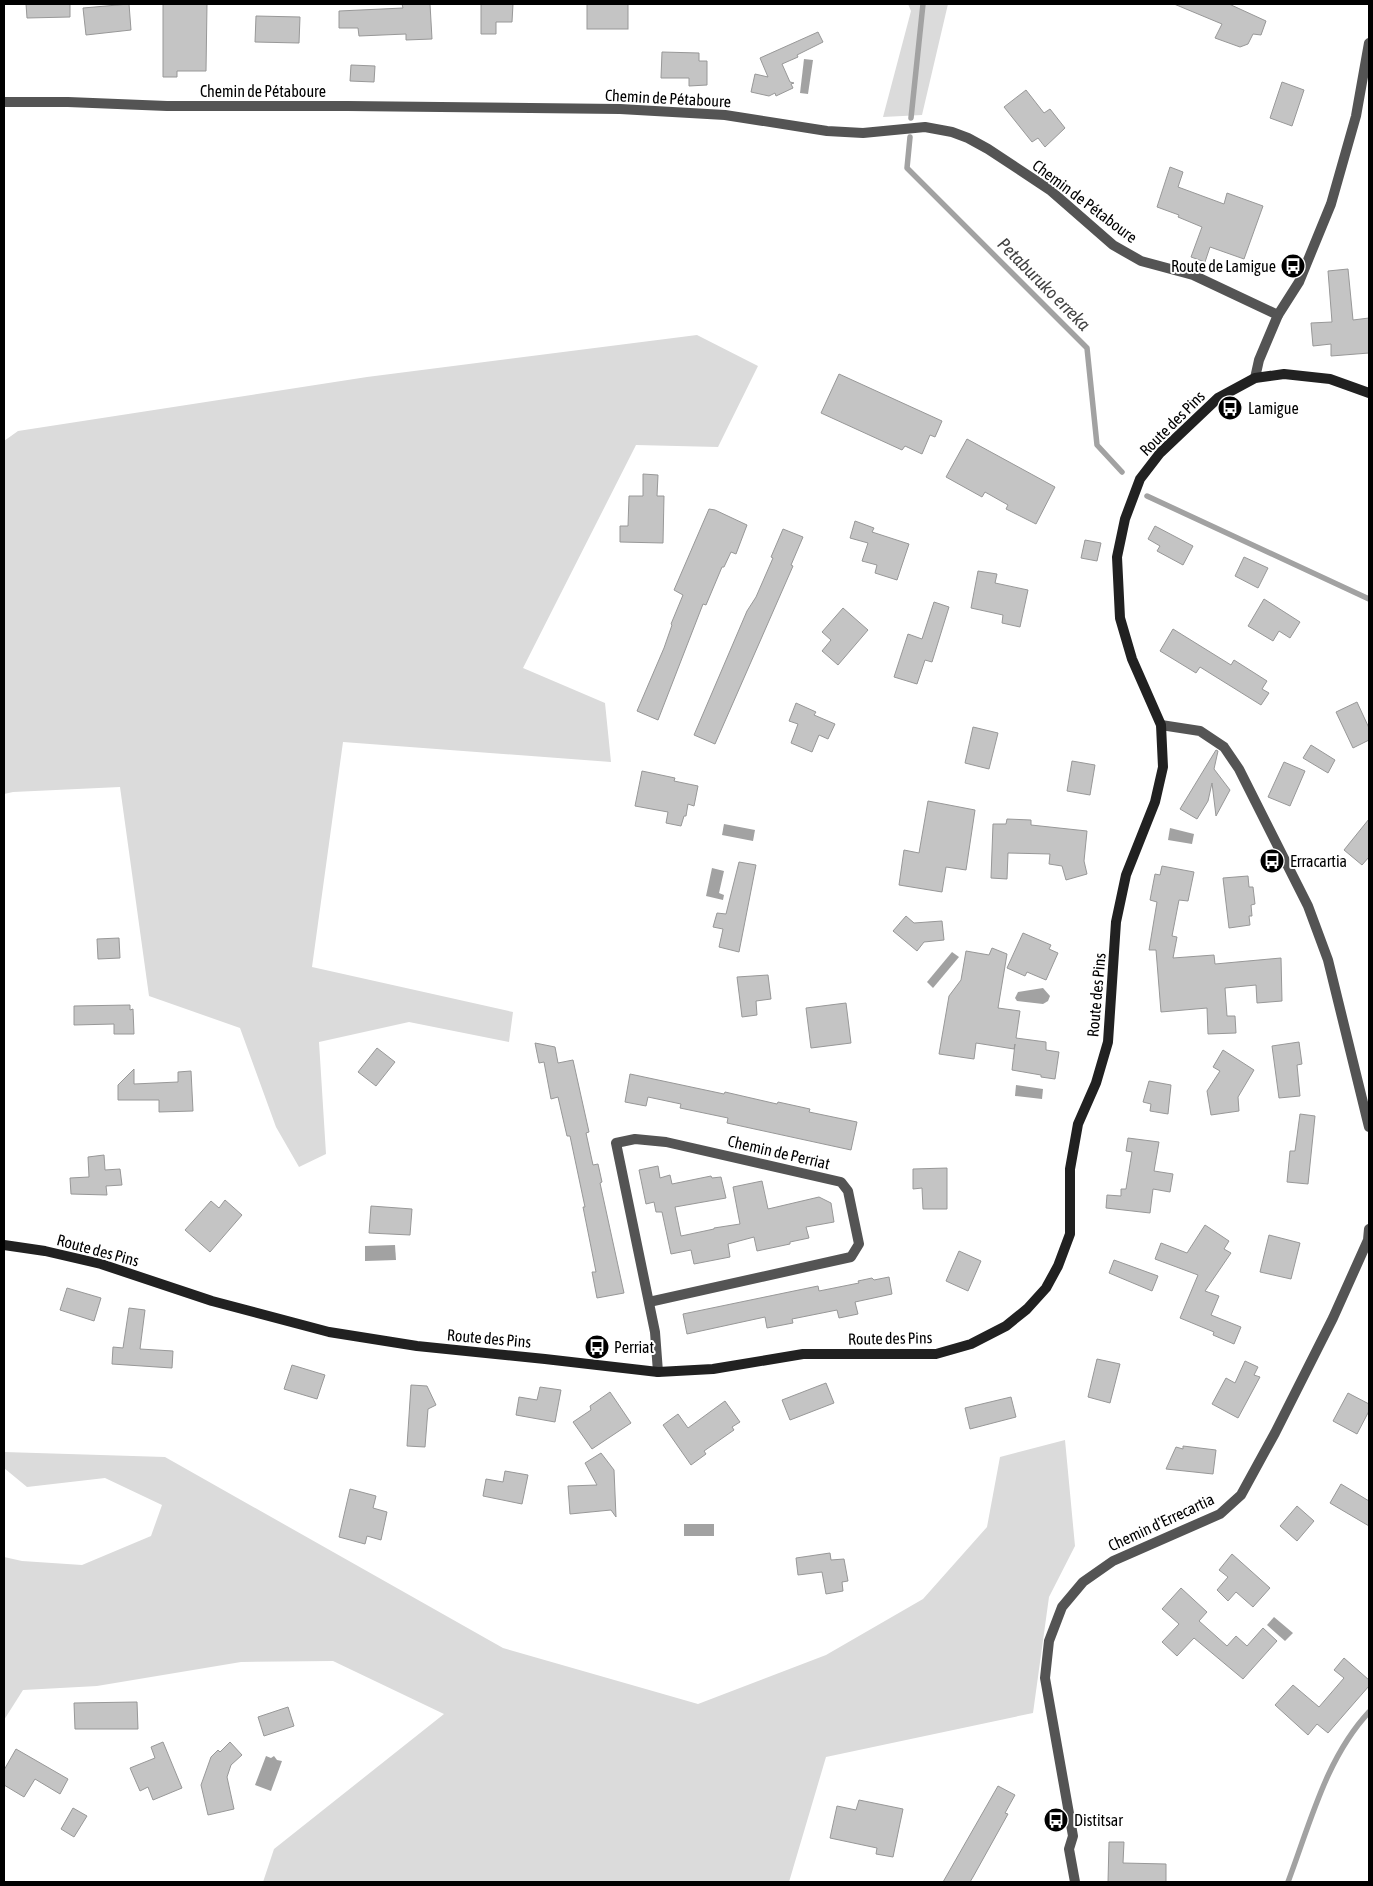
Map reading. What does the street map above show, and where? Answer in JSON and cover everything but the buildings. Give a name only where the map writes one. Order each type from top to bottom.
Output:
[{"type":"street","points":[[1256,378],[1259,360],[1278,315],[1299,282],[1331,204],[1356,116],[1369,43]]},
{"type":"street","name":"Chemin de Pétaboure","points":[[4,102],[185,106],[630,110],[726,115],[827,132],[863,133],[925,127],[952,132],[988,149],[1050,190],[1113,245],[1141,261],[1192,275],[1278,315]]},
{"type":"street","name":"Route des Pins","points":[[4,1245],[45,1251],[101,1264],[212,1301],[329,1332],[417,1346],[545,1358],[658,1372],[712,1369],[803,1354],[936,1354],[971,1344],[1006,1326],[1027,1309],[1046,1288],[1058,1266],[1070,1234],[1070,1169],[1078,1124],[1096,1083],[1108,1042],[1116,922],[1126,874],[1154,802],[1163,768],[1161,725],[1132,658],[1120,618],[1116,557],[1125,519],[1140,479],[1160,453],[1218,398],[1256,378],[1284,374],[1330,379],[1369,393]]},
{"type":"street","points":[[1161,725],[1200,731],[1224,747],[1239,769],[1308,906],[1328,960],[1369,1127]]},
{"type":"street","name":"Chemin de Perriat","points":[[649,1302],[850,1257],[859,1244],[848,1191],[841,1182],[666,1142],[635,1139],[616,1143],[655,1332],[658,1372]]},
{"type":"street","name":"Chemin d'Errecartia","points":[[1075,1882],[1069,1849],[1073,1836],[1045,1678],[1049,1641],[1062,1607],[1083,1582],[1112,1560],[1220,1514],[1241,1495],[1275,1433],[1333,1318],[1368,1240],[1369,1229]]},
{"type":"shaded area","points":[[908,4],[948,4],[922,115],[883,117],[911,11]]},
{"type":"shaded area","points":[[804,59],[813,60],[808,94],[800,93]]},
{"type":"shaded area","points":[[697,335],[758,366],[718,447],[636,445],[523,668],[605,703],[611,762],[343,742],[312,967],[513,1012],[509,1042],[409,1022],[319,1042],[326,1154],[299,1167],[276,1127],[240,1028],[149,996],[120,787],[4,794],[4,441],[18,431],[367,377]]},
{"type":"shaded area","points":[[724,824],[755,830],[753,841],[722,835]]},
{"type":"shaded area","points":[[1170,828],[1194,834],[1192,844],[1168,840]]},
{"type":"shaded area","points":[[712,868],[724,871],[719,893],[724,895],[723,900],[706,896]]},
{"type":"shaded area","points":[[952,952],[959,957],[933,988],[927,982]]},
{"type":"shaded area","points":[[1043,988],[1050,996],[1048,1001],[1043,1004],[1017,1001],[1015,998],[1018,992]]},
{"type":"shaded area","points":[[1016,1085],[1043,1089],[1042,1099],[1015,1096]]},
{"type":"shaded area","points":[[395,1245],[396,1260],[365,1261],[365,1246]]},
{"type":"shaded area","points":[[1065,1440],[1075,1546],[1049,1597],[1033,1713],[826,1757],[789,1882],[263,1882],[274,1849],[444,1714],[333,1661],[241,1662],[97,1686],[23,1690],[4,1720],[4,1557],[22,1561],[82,1565],[151,1536],[162,1505],[105,1478],[27,1487],[4,1468],[4,1452],[165,1457],[503,1648],[698,1704],[826,1655],[923,1599],[987,1527],[1000,1457]]},
{"type":"shaded area","points":[[684,1524],[714,1524],[714,1536],[684,1536]]},
{"type":"shaded area","points":[[1274,1617],[1293,1633],[1285,1641],[1267,1625]]},
{"type":"shaded area","points":[[266,1756],[271,1758],[274,1756],[277,1760],[282,1761],[271,1791],[255,1785]]},
{"type":"waterway","name":"Petaburuko erreka","points":[[911,118],[923,4]]},
{"type":"waterway","name":"Petaburuko erreka","points":[[910,137],[907,168],[1087,348],[1097,445],[1122,472]]},
{"type":"waterway","name":"Petaburuko erreka","points":[[1147,496],[1369,599]]},
{"type":"waterway","points":[[1288,1882],[1330,1771],[1354,1730],[1369,1712]]},
{"type":"place","name":"Route de Lamigue","points":[[1293,266]]},
{"type":"place","name":"Lamigue","points":[[1230,408]]},
{"type":"place","name":"Erracartia","points":[[1272,861]]},
{"type":"place","name":"Perriat","points":[[597,1347]]},
{"type":"place","name":"Distitsar","points":[[1056,1820]]}]
